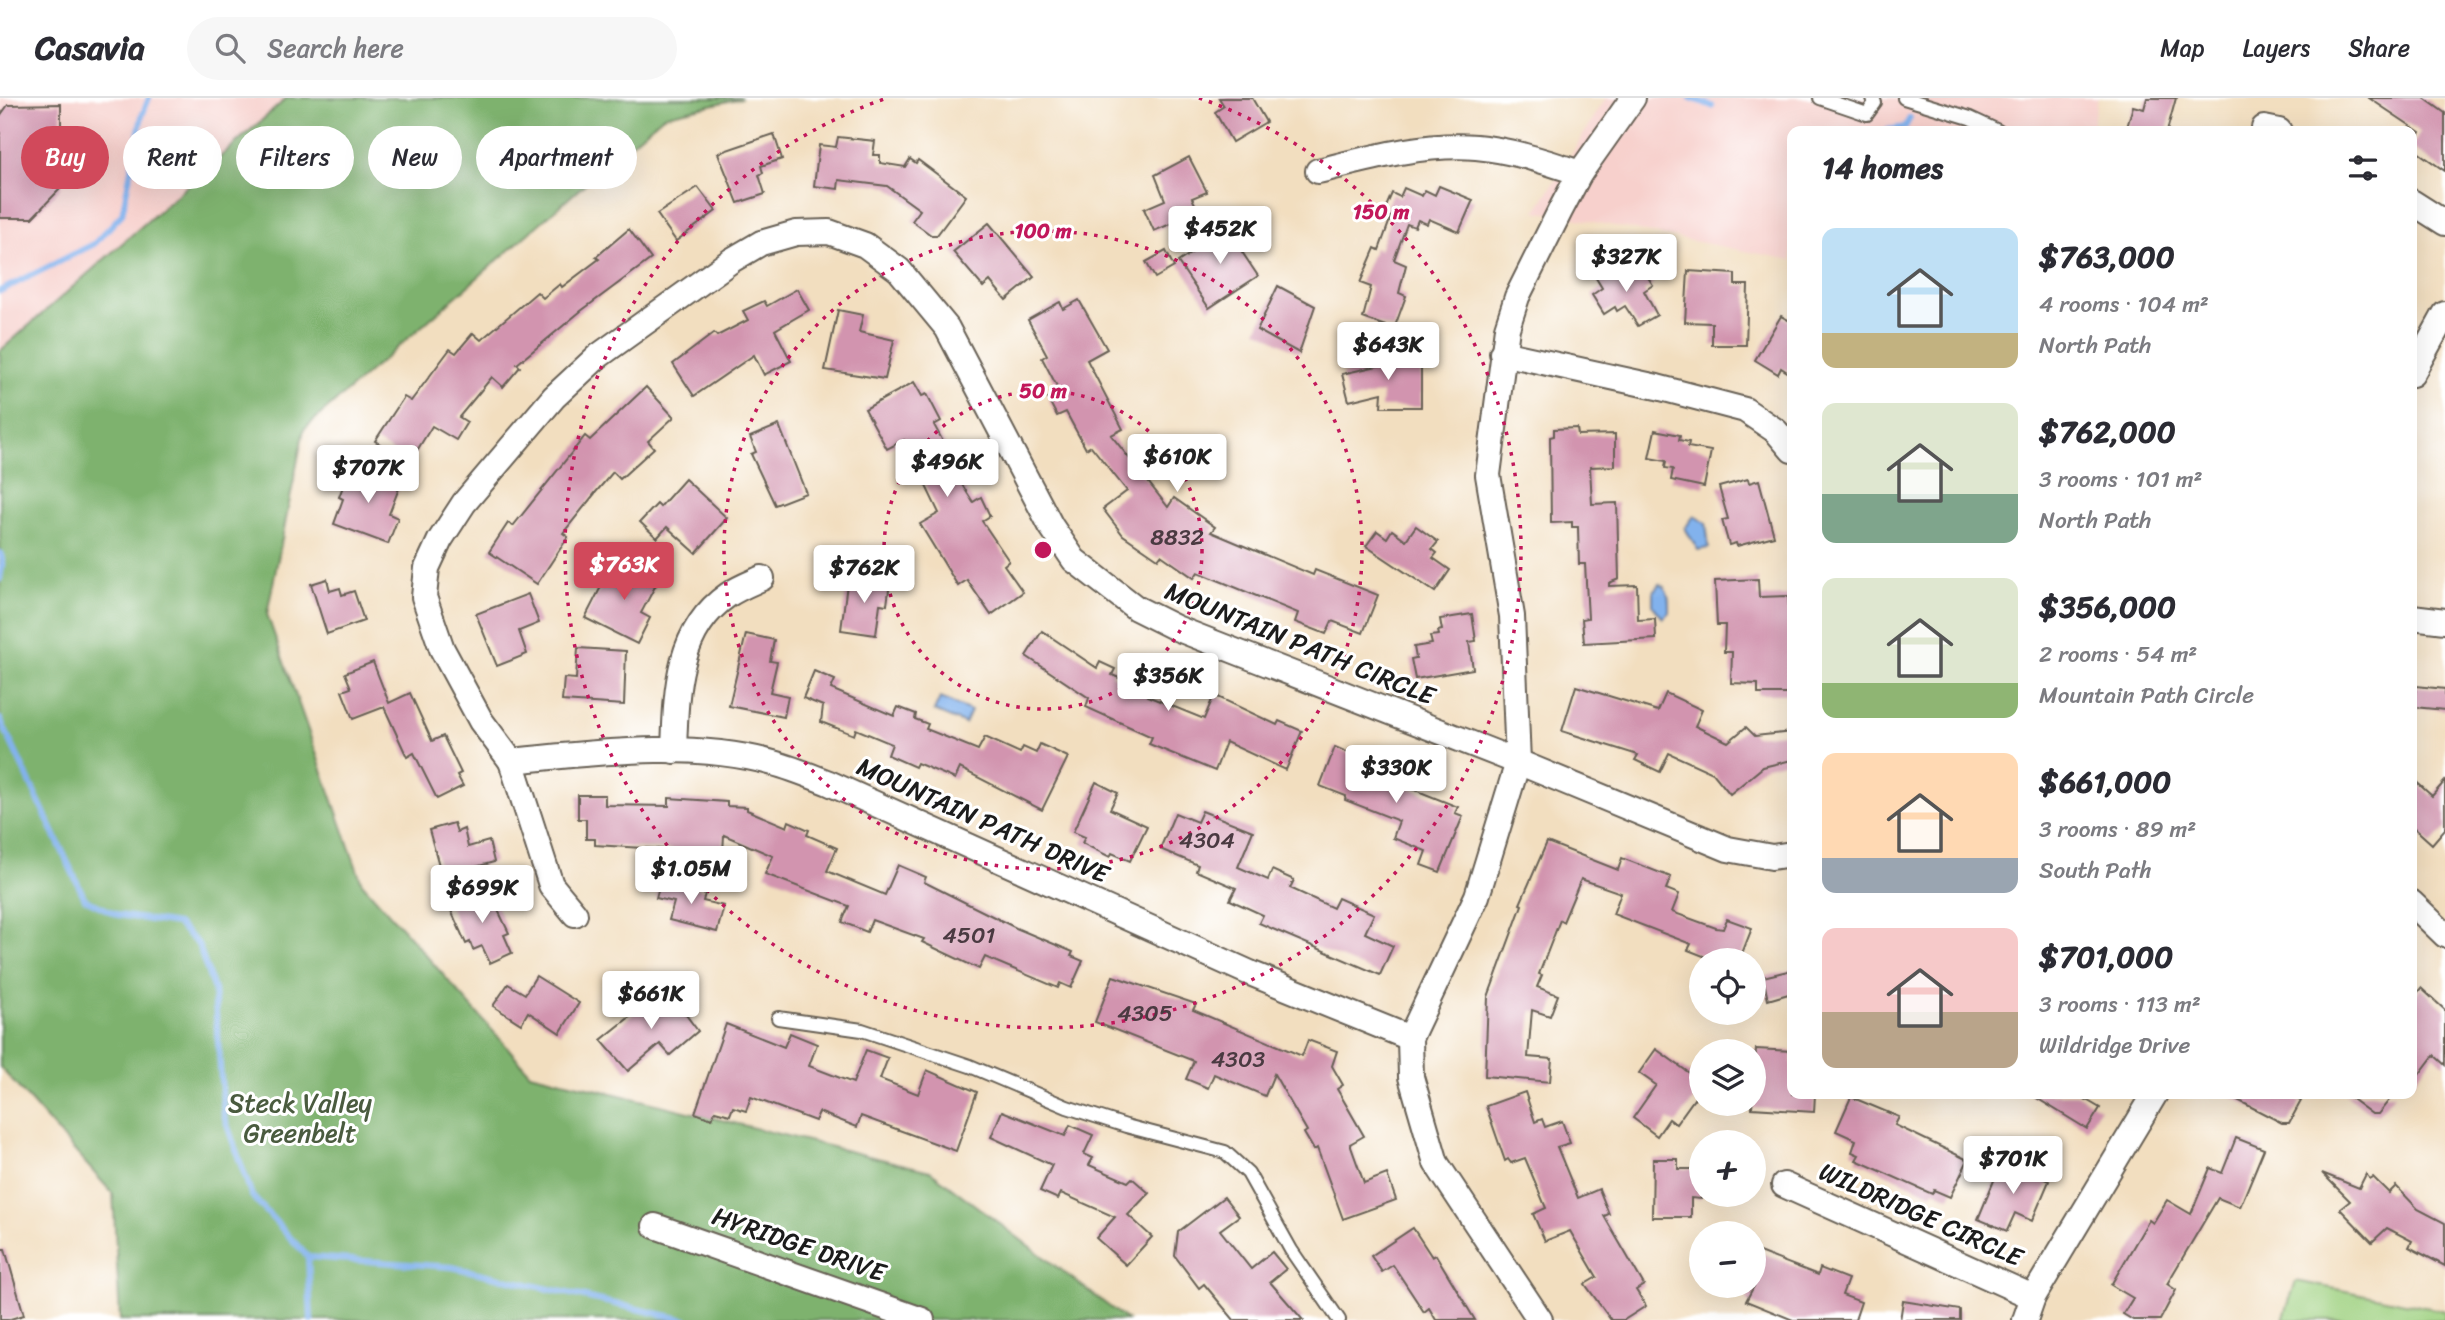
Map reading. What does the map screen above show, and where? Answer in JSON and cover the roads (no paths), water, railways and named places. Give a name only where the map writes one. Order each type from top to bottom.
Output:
[{"type":"street","points":[[1540,1320],[1436,1163],[1411,1077],[1410,1038],[1477,896],[1518,762],[1512,616],[1488,475],[1502,354],[1517,297],[1580,173],[1633,98]]},
{"type":"street","points":[[1318,171],[1429,147],[1477,147],[1524,155],[1580,173]]},
{"type":"street","points":[[2417,205],[2445,223]]},
{"type":"street","name":"MOUNTAIN PATH CIRCLE","points":[[575,914],[551,885],[511,761],[481,721],[442,649],[424,597],[427,568],[440,540],[464,503],[554,397],[597,357],[732,260],[761,243],[796,233],[829,232],[864,245],[899,270],[926,301],[953,339],[1051,526],[1074,560],[1136,608],[1176,628],[1518,762],[1728,849],[1772,857],[1787,855]]},
{"type":"street","points":[[2417,365],[2445,314]]},
{"type":"street","points":[[1502,354],[1657,387],[1745,410],[1776,430],[1787,444]]},
{"type":"street","points":[[674,751],[678,673],[691,640],[708,614],[729,594],[762,578]]},
{"type":"street","points":[[2417,618],[2445,621]]},
{"type":"street","name":"MOUNTAIN PATH DRIVE","points":[[511,761],[571,755],[674,751],[724,754],[773,762],[829,783],[1238,967],[1410,1038]]},
{"type":"street","points":[[2417,908],[2445,935]]},
{"type":"street","points":[[2029,1309],[2152,1099]]},
{"type":"street","name":"WILDRIDGE CIRCLE","points":[[1784,1185],[2029,1309]]},
{"type":"street","name":"HYRIDGE DRIVE","points":[[655,1226],[922,1320]]},
{"type":"lane","points":[[1820,98],[1867,114],[1875,103],[1873,98]]},
{"type":"lane","points":[[1904,98],[1987,126]]},
{"type":"lane","points":[[778,1018],[862,1030],[970,1066],[1021,1090],[1078,1111],[1225,1153],[1248,1173],[1291,1250],[1339,1320]]},
{"type":"water","points":[[1694,516],[1706,523],[1709,548],[1698,550],[1685,528]]},
{"type":"water","points":[[1659,584],[1667,592],[1669,600],[1669,612],[1663,618],[1653,606],[1653,593]]},
{"type":"water","points":[[940,698],[971,711],[965,724],[934,711]]},
{"type":"waterway","points":[[0,291],[94,244],[122,214],[142,116],[149,98]]},
{"type":"waterway","points":[[1691,98],[1712,106]]},
{"type":"waterway","points":[[1906,126],[1910,118]]},
{"type":"waterway","points":[[0,553],[3,560],[0,579]]},
{"type":"waterway","points":[[0,719],[85,899],[118,915],[177,924],[198,944],[214,990],[224,1116],[252,1196],[308,1257],[311,1320]]},
{"type":"waterway","points":[[308,1257],[452,1267],[686,1320]]},
{"type":"park label","name":"Steck Valley Greenbelt","points":[[300,1118]]}]
